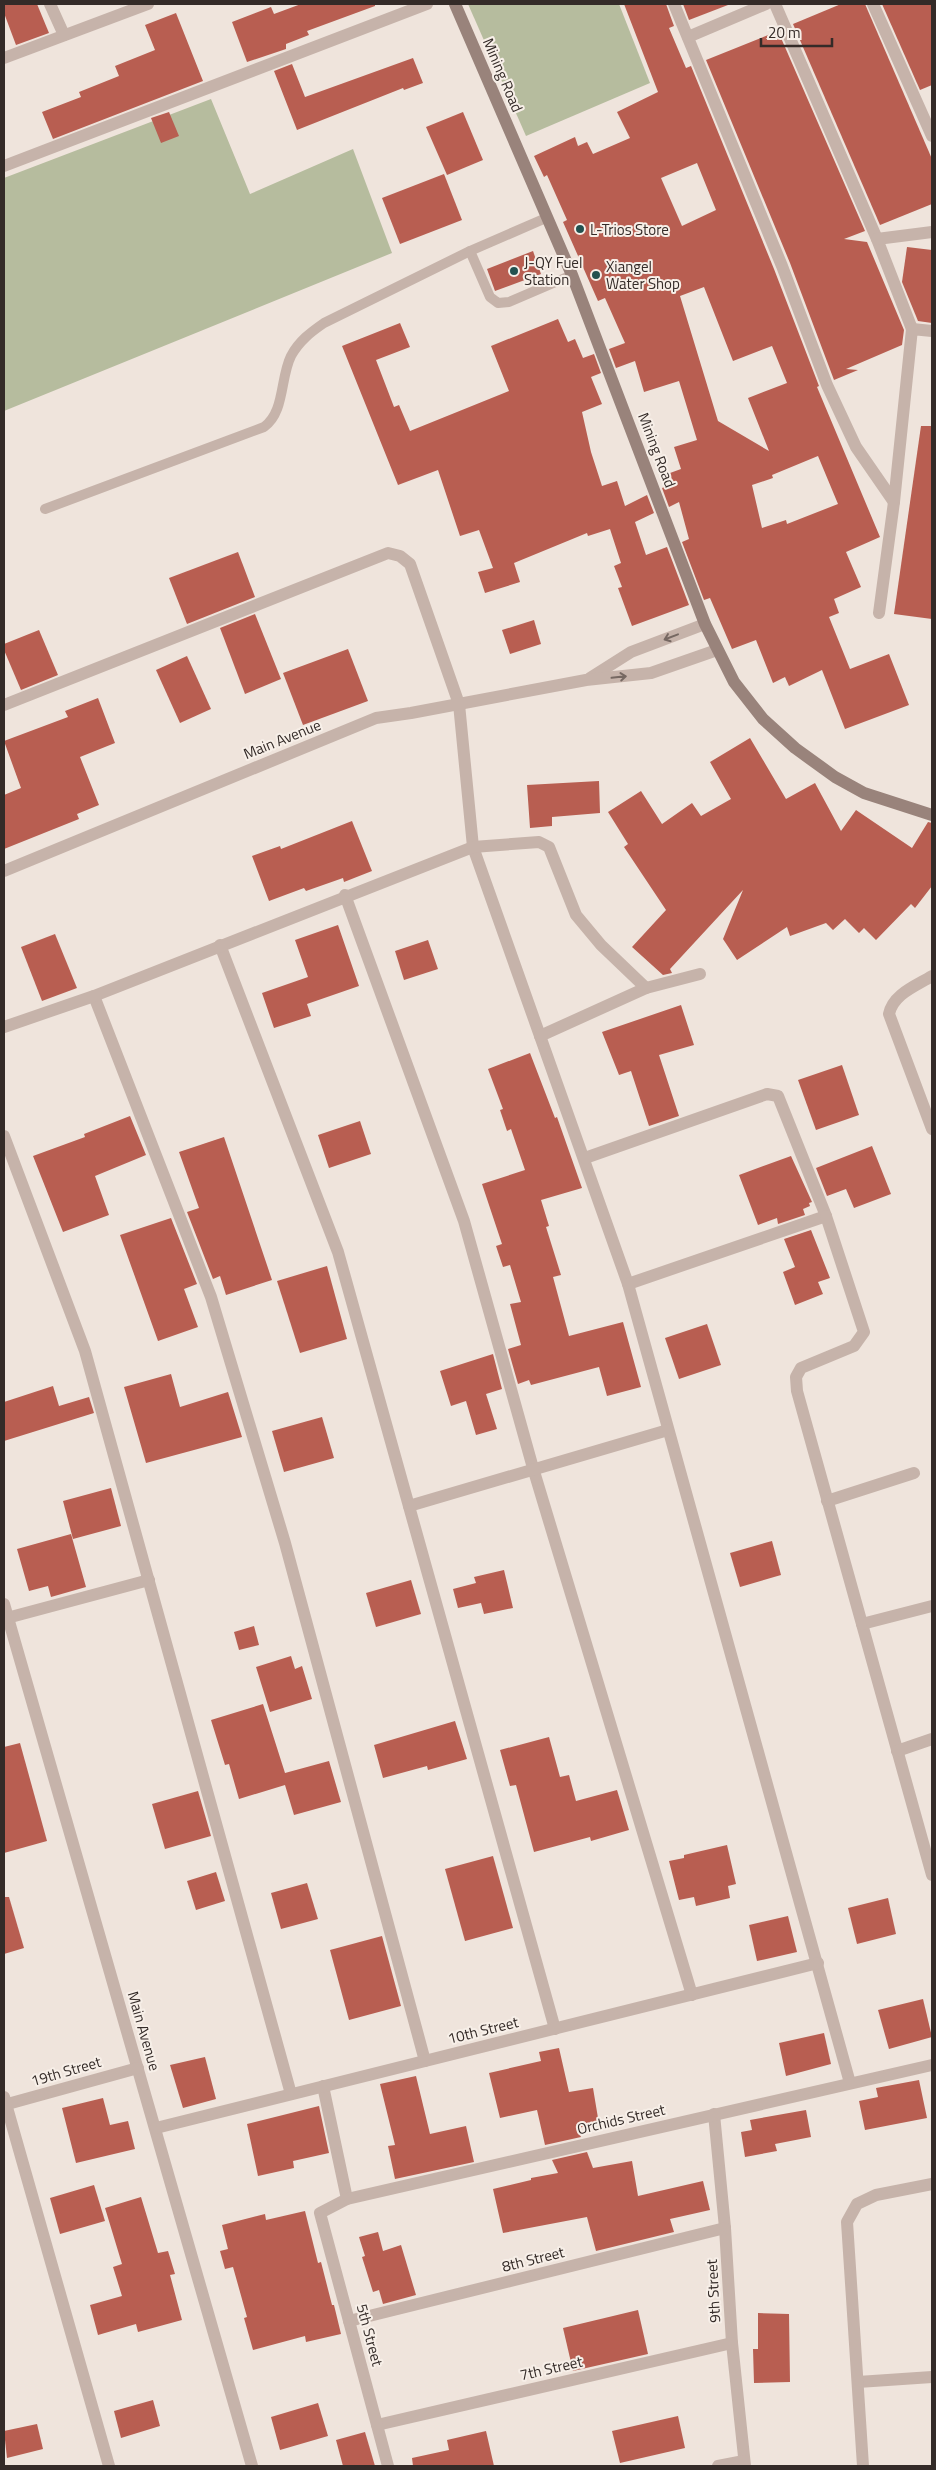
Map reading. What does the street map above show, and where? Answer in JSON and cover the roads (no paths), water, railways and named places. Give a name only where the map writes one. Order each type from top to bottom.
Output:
[{"type":"street","points":[[50,4],[64,35]]},
{"type":"street","points":[[4,58],[148,4]]},
{"type":"street","points":[[4,166],[427,4]]},
{"type":"street","name":"Mining Road","points":[[455,4],[572,276],[705,624],[734,682],[763,719],[795,748],[835,777],[864,792],[932,815]]},
{"type":"street","points":[[674,4],[782,266],[827,385],[856,447],[894,502]]},
{"type":"street","points":[[688,37],[766,4]]},
{"type":"street","points":[[775,4],[877,240],[912,328],[894,502],[879,613]]},
{"type":"street","points":[[874,4],[932,136]]},
{"type":"street","points":[[877,240],[932,232]]},
{"type":"street","points":[[912,328],[932,331]]},
{"type":"street","points":[[4,705],[388,553],[400,556],[410,564],[459,704],[473,847],[585,1158],[628,1284],[850,2083]]},
{"type":"street","name":"Main Avenue","points":[[586,680],[631,652],[705,624]]},
{"type":"street","name":"Main Avenue","points":[[4,871],[376,718],[586,680],[651,673],[717,650]]},
{"type":"street","points":[[4,1027],[94,996],[345,895],[473,847],[539,842],[546,844],[576,915],[601,945],[646,988]]},
{"type":"street","points":[[345,895],[464,1221],[533,1468],[692,1995]]},
{"type":"street","points":[[220,945],[338,1252],[555,2029]]},
{"type":"street","points":[[540,1036],[646,988],[700,974]]},
{"type":"street","points":[[932,976],[896,998],[889,1014],[932,1129]]},
{"type":"street","points":[[94,996],[211,1297],[285,1543],[425,2061]]},
{"type":"street","points":[[585,1158],[767,1094],[778,1096],[826,1216],[864,1332],[854,1346],[801,1368],[796,1378],[797,1390],[932,1875]]},
{"type":"street","points":[[4,1136],[6,1151],[85,1351],[291,2094]]},
{"type":"street","points":[[628,1284],[826,1216]]},
{"type":"street","points":[[409,1506],[533,1468],[668,1430]]},
{"type":"street","points":[[827,1501],[914,1473]]},
{"type":"street","points":[[7,1618],[148,1580]]},
{"type":"street","name":"Main Avenue","points":[[4,1604],[252,2466]]},
{"type":"street","points":[[862,1624],[932,1606]]},
{"type":"street","points":[[898,1751],[932,1739]]},
{"type":"street","name":"10th Street","points":[[156,2128],[818,1963]]},
{"type":"street","name":"Orchids Street","points":[[320,2213],[347,2199],[932,2065]]},
{"type":"street","name":"19th Street","points":[[4,2103],[138,2068]]},
{"type":"street","points":[[323,2086],[347,2199]]},
{"type":"street","points":[[4,2103],[109,2466]]},
{"type":"street","name":"9th Street","points":[[714,2114],[726,2228],[732,2343],[745,2464]]},
{"type":"street","points":[[862,2466],[847,2222],[857,2204],[876,2195],[932,2184]]},
{"type":"street","name":"5th Street","points":[[320,2213],[388,2466]]},
{"type":"street","name":"8th Street","points":[[349,2321],[726,2228]]},
{"type":"street","name":"7th Street","points":[[377,2425],[732,2343]]},
{"type":"street","points":[[858,2382],[932,2377]]},
{"type":"street","points":[[718,2466],[745,2464]]},
{"type":"lane","points":[[45,509],[264,427],[274,417],[291,357],[306,336],[324,323],[470,251],[546,218]]},
{"type":"lane","points":[[470,251],[490,297],[498,303],[509,302],[572,276]]},
{"type":"place","name":"L-Trios Store","points":[[580,229]]},
{"type":"place","name":"J-QY Fuel Station","points":[[514,271]]},
{"type":"place","name":"Xiangel Water Shop","points":[[596,275]]}]
